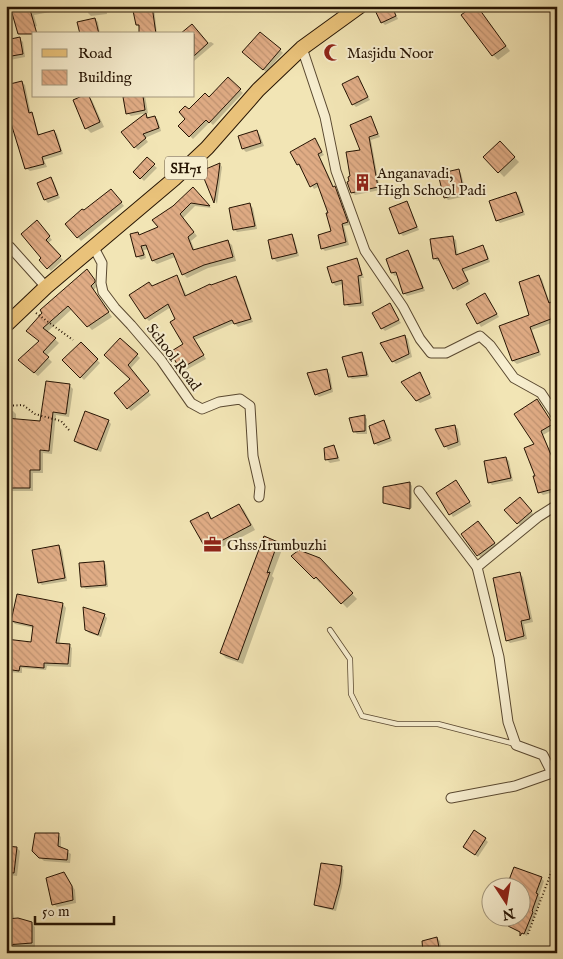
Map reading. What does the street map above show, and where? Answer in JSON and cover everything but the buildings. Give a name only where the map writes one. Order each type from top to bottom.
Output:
[{"type":"main road","name":"SH71","points":[[6,326],[46,286],[174,179],[207,148],[258,90],[302,48],[360,6]]},
{"type":"street","points":[[302,48],[325,117],[336,171],[365,251],[403,307],[420,339],[430,353],[446,353],[480,336],[490,345],[514,378],[541,394],[557,416]]},
{"type":"street","points":[[6,245],[46,286]]},
{"type":"street","name":"School Road","points":[[93,246],[102,264],[101,283],[103,292],[160,360],[191,403],[202,409],[219,402],[240,399],[250,406],[253,456],[260,487],[259,497]]},
{"type":"street","points":[[419,491],[477,567],[499,657],[508,722],[516,745],[543,755],[552,773],[515,786],[451,798]]},
{"type":"street","points":[[477,567],[538,517],[557,505]]},
{"type":"lane","points":[[330,630],[350,659],[351,694],[362,716],[397,724],[438,724],[516,745]]},
{"type":"path","points":[[26,306],[59,332],[73,340]]},
{"type":"path","points":[[6,406],[23,405],[35,414],[61,421],[69,430]]},
{"type":"path","points":[[528,934],[557,857]]},
{"type":"place","name":"Masjidu Noor","points":[[333,53]]},
{"type":"place","name":"Anganavadi, High School Padi","points":[[363,182]]},
{"type":"place","name":"Ghss Irumbuzhi","points":[[213,545]]}]
